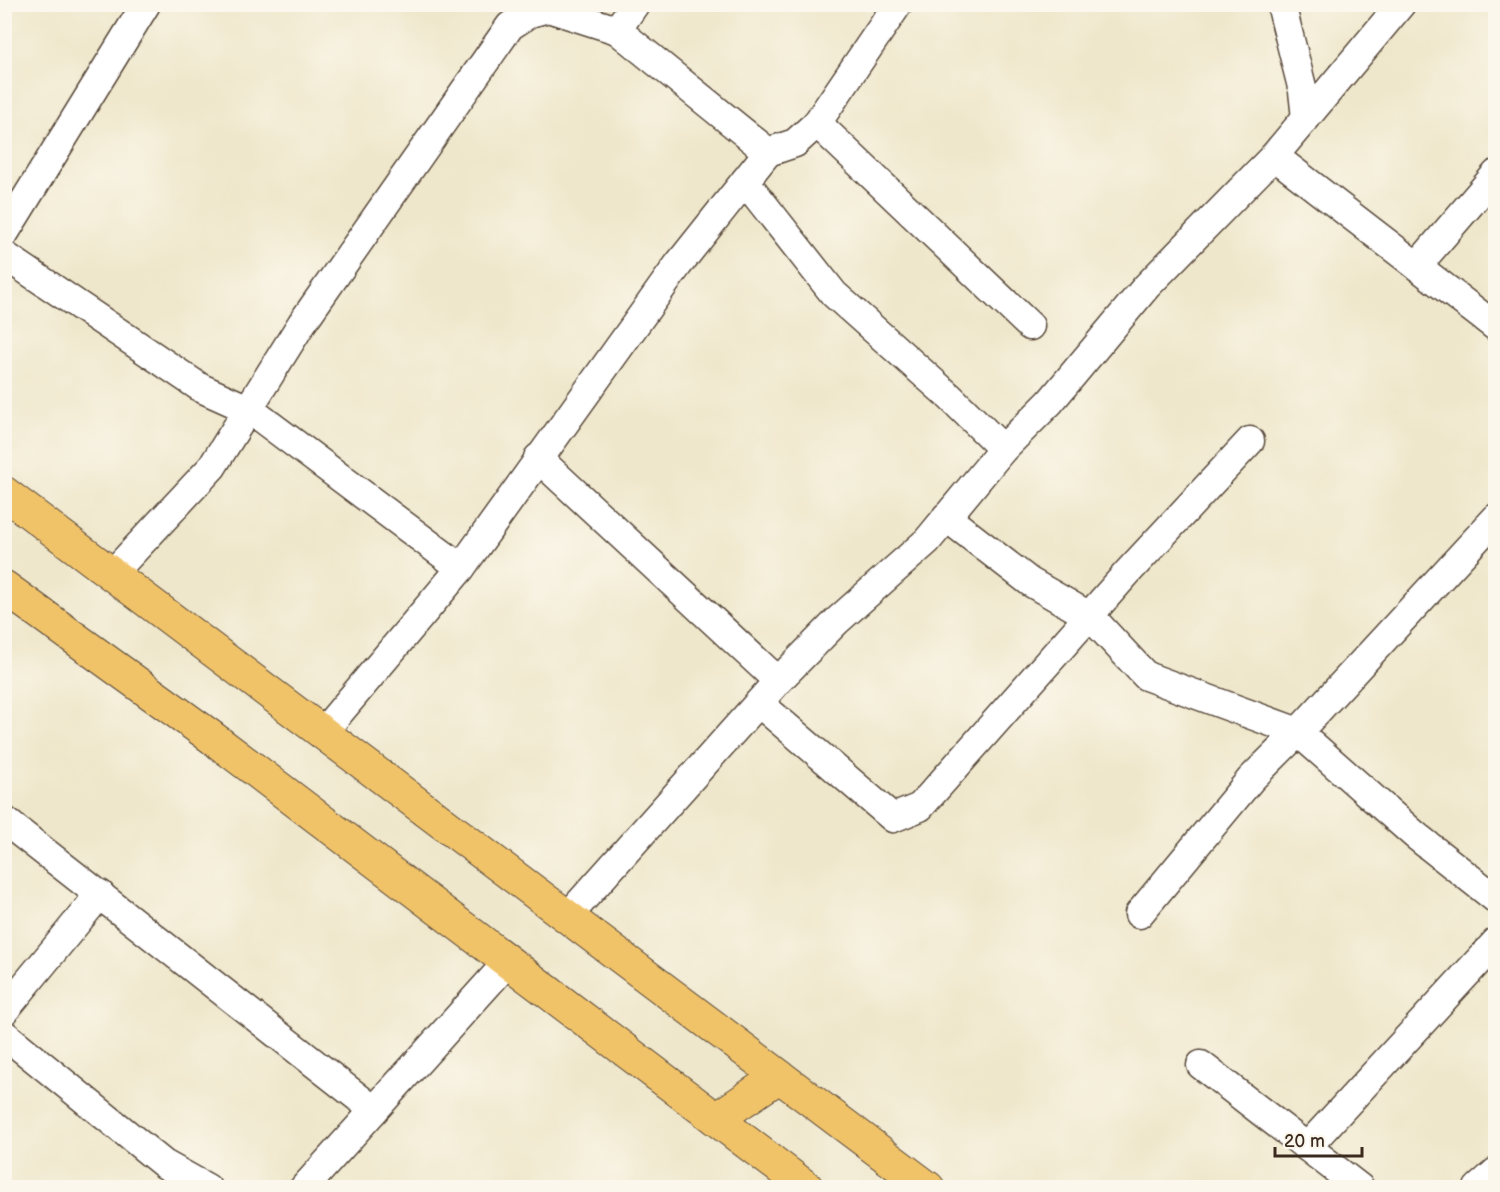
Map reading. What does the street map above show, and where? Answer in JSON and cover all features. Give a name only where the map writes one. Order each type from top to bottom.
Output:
[{"type":"main road","points":[[4,493],[928,1188]]},
{"type":"main road","points":[[4,587],[210,736],[807,1188]]},
{"type":"main road","points":[[716,1119],[778,1077]]},
{"type":"street","points":[[4,234],[146,4]]},
{"type":"street","points":[[617,30],[635,4]]},
{"type":"street","points":[[323,732],[461,568],[678,265],[768,152],[795,143],[817,123],[898,4]]},
{"type":"street","points":[[1281,4],[1303,91],[1306,118]]},
{"type":"street","points":[[568,916],[778,681],[837,621],[927,541],[1003,449],[1050,402],[1146,287],[1275,156],[1401,4]]},
{"type":"street","points":[[112,574],[212,467],[250,410],[302,323],[524,9],[548,8],[617,30],[768,152]]},
{"type":"street","points":[[817,123],[1030,326]]},
{"type":"street","points":[[1275,156],[1496,327]]},
{"type":"street","points":[[1417,266],[1496,174]]},
{"type":"street","points":[[745,181],[834,294],[950,397],[1003,449]]},
{"type":"street","points":[[4,255],[201,388],[250,410],[461,568]]},
{"type":"street","points":[[759,703],[893,818],[920,807],[1091,617],[1127,573],[1250,441]]},
{"type":"street","points":[[538,458],[778,681]]},
{"type":"street","points":[[946,517],[1030,582],[1091,617],[1146,676],[1298,732],[1406,827],[1496,899]]},
{"type":"street","points":[[1139,914],[1251,779],[1298,732],[1496,518]]},
{"type":"street","points":[[4,820],[374,1110]]},
{"type":"street","points":[[4,1011],[100,894]]},
{"type":"street","points":[[1307,1147],[1496,942]]},
{"type":"street","points":[[304,1188],[507,963]]},
{"type":"street","points":[[4,1034],[164,1164],[207,1188]]},
{"type":"street","points":[[1201,1065],[1360,1188]]},
{"type":"street","points":[[1478,1188],[1496,1172]]}]
